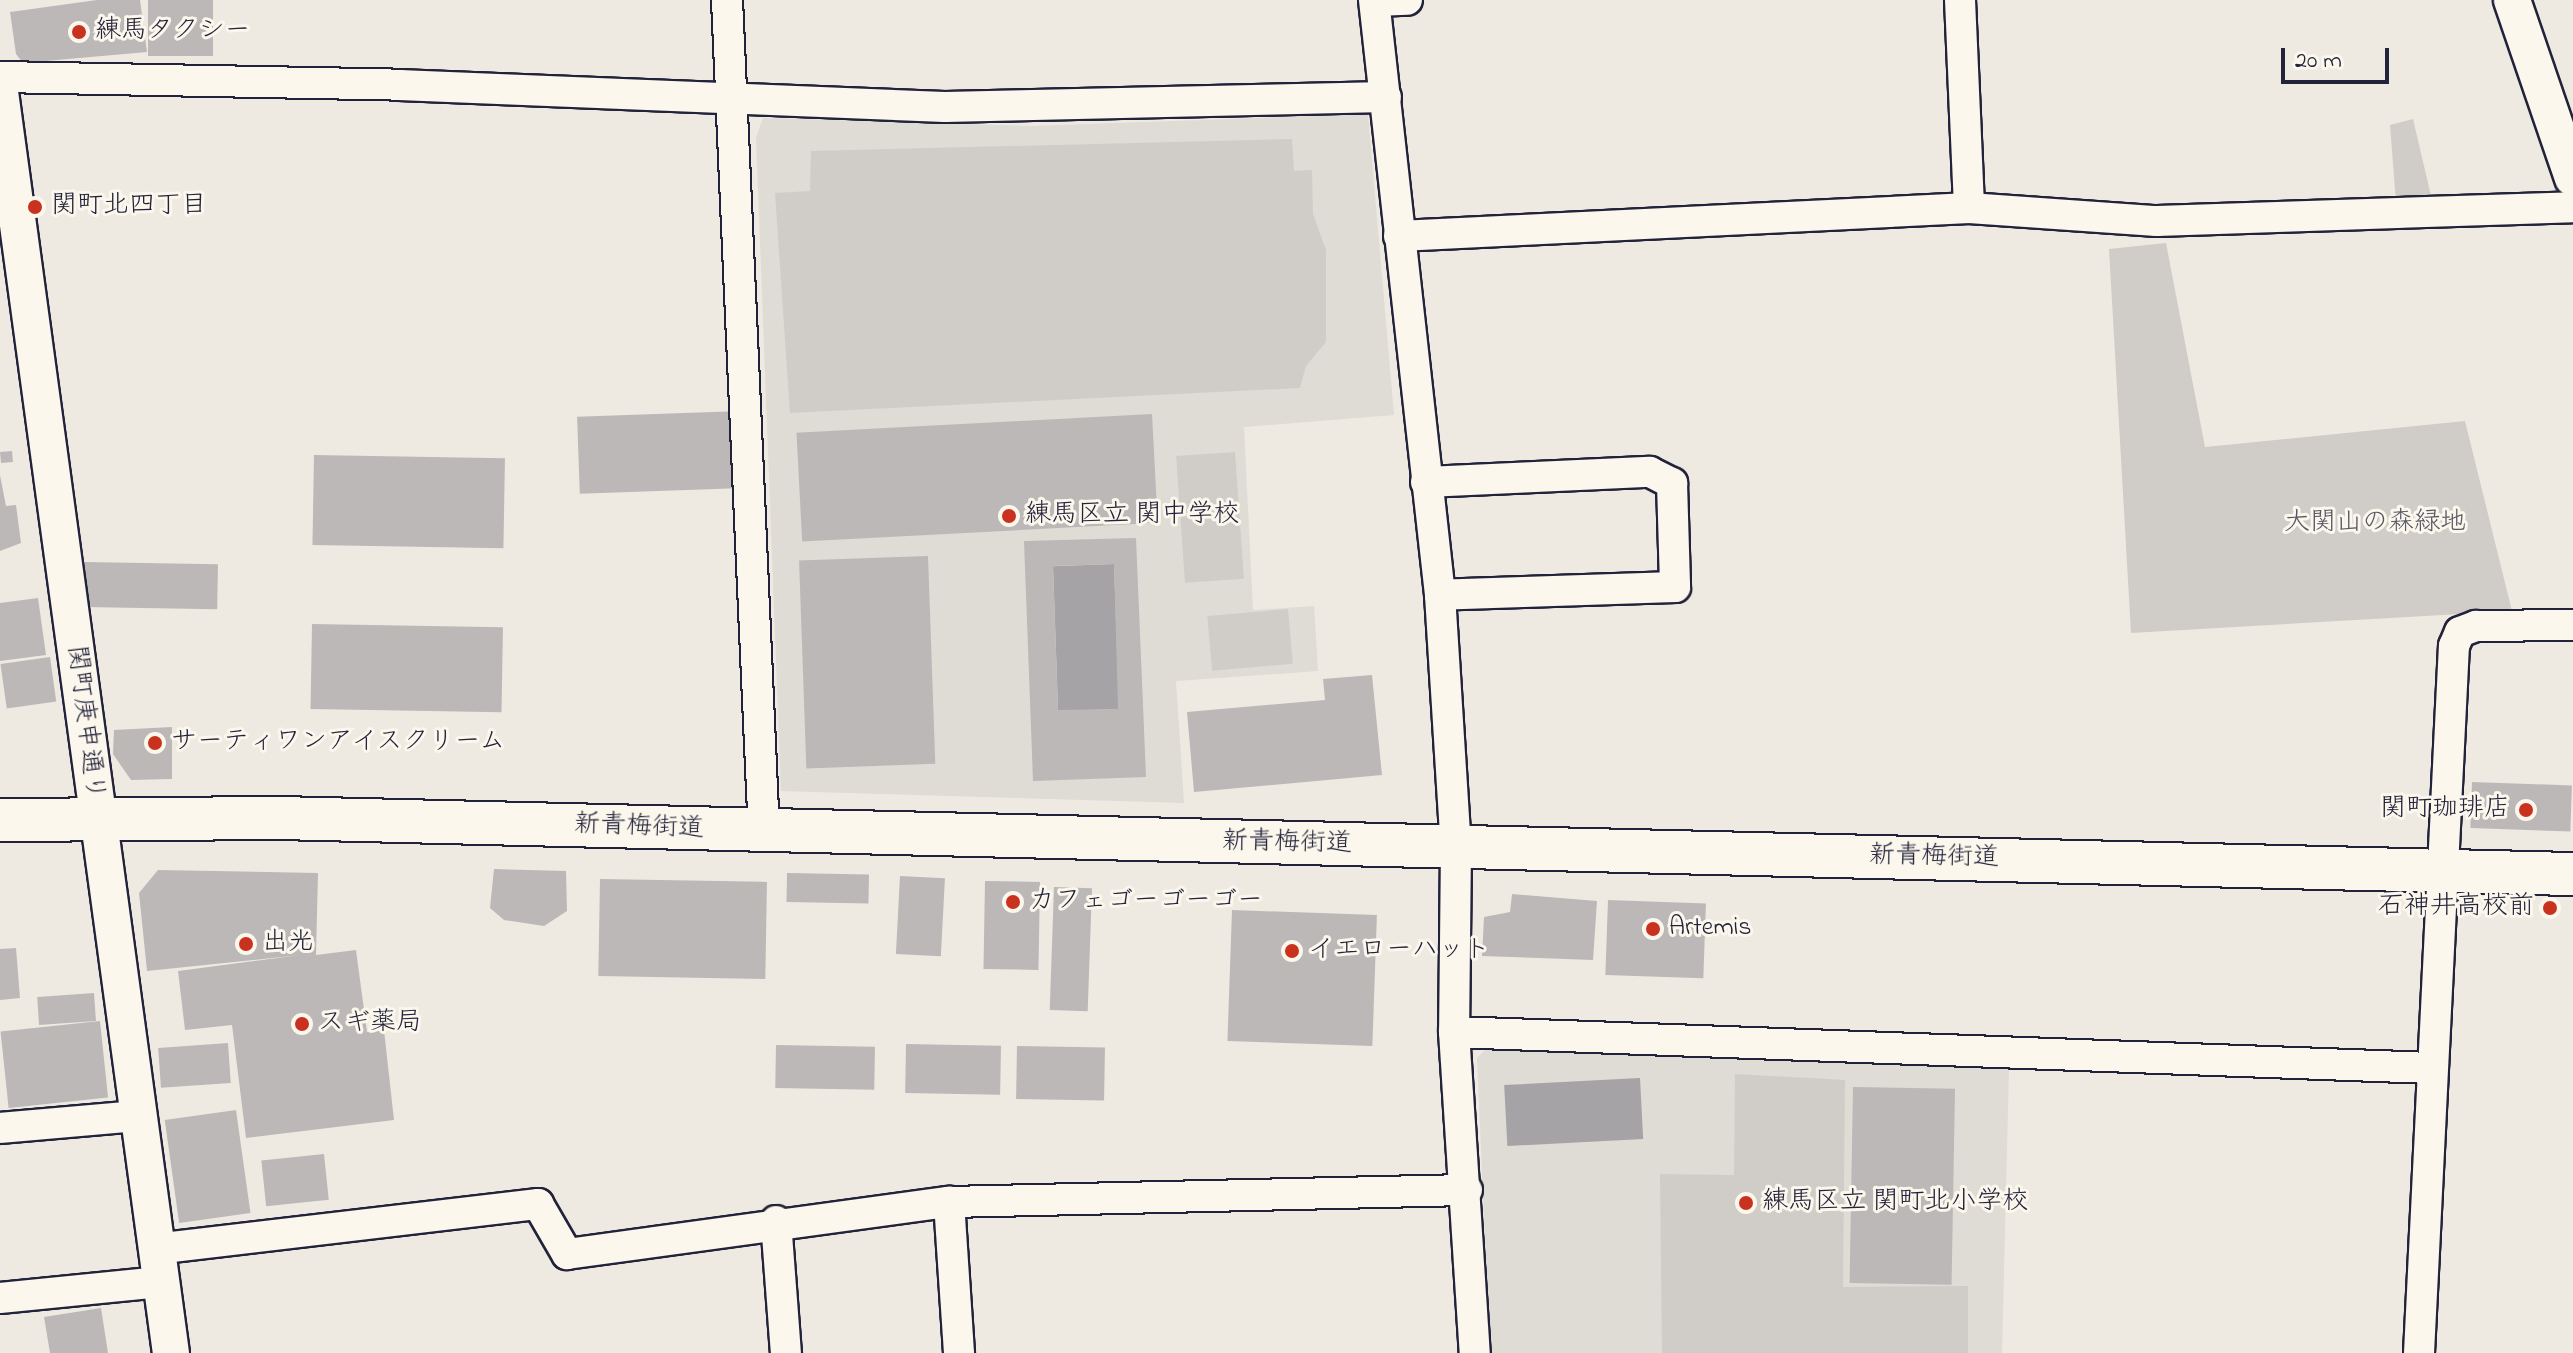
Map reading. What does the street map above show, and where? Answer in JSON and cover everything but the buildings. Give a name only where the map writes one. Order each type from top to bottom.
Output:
[{"type":"main road","name":"新青梅街道","points":[[0,820],[95,818],[2573,874]]},
{"type":"street","points":[[727,0],[764,833]]},
{"type":"street","points":[[1407,0],[1374,1],[1440,595],[1456,847],[1454,1032],[1467,1190],[1475,1353]]},
{"type":"street","points":[[1960,0],[1969,208]]},
{"type":"street","points":[[2512,0],[2573,178]]},
{"type":"street","points":[[0,77],[733,96],[945,107],[1386,97]]},
{"type":"street","name":"関町庚申通り","points":[[0,92],[11,262],[95,818],[171,1353]]},
{"type":"street","points":[[1399,236],[1969,208],[2157,221],[2573,207]]},
{"type":"street","points":[[1426,482],[1650,472],[1672,483],[1675,587],[1440,595]]},
{"type":"street","points":[[2419,1353],[2454,646],[2460,632],[2573,625]]},
{"type":"street","points":[[1454,1032],[2432,1068]]},
{"type":"street","points":[[0,1128],[136,1116]]},
{"type":"street","points":[[0,1298],[158,1265],[538,1204],[567,1254],[776,1221],[949,1202],[1467,1190]]},
{"type":"street","points":[[949,1202],[959,1353]]},
{"type":"street","points":[[776,1221],[786,1353]]},
{"type":"shaded area","name":"練馬区立 関中学校","points":[[1368,114],[1394,415],[1244,427],[1253,610],[1314,606],[1318,671],[1176,681],[1184,803],[781,791],[756,138],[763,118],[1033,126]]},
{"type":"shaded area","points":[[1114,564],[1119,709],[1058,711],[1053,566]]},
{"type":"shaded area","name":"練馬区立 関町北小学校","points":[[1487,1048],[2009,1068],[2002,1353],[1490,1353],[1477,1058]]},
{"type":"shaded area","points":[[1640,1078],[1643,1139],[1507,1146],[1504,1085]]},
{"type":"green space","points":[[2413,119],[2432,200],[2396,202],[2390,125]]},
{"type":"green space","points":[[1292,139],[1294,171],[1312,170],[1313,214],[1326,250],[1326,342],[1306,366],[1300,388],[790,413],[775,193],[810,191],[811,151]]},
{"type":"green space","name":"大関山の森緑地","points":[[2166,243],[2205,447],[2465,421],[2512,611],[2131,633],[2109,249]]},
{"type":"green space","points":[[1235,452],[1244,579],[1185,583],[1176,456]]},
{"type":"green space","points":[[1288,609],[1293,664],[1212,671],[1207,616]]},
{"type":"green space","points":[[1735,1074],[1845,1080],[1843,1287],[1968,1286],[1968,1353],[1662,1353],[1660,1174],[1734,1175]]},
{"type":"place","name":"練馬タクシー","points":[[79,32]]},
{"type":"place","name":"関町北四丁目","points":[[35,207]]},
{"type":"place","name":"練馬区立 関中学校","points":[[1009,516]]},
{"type":"place","name":"サーティワンアイスクリーム","points":[[155,743]]},
{"type":"place","name":"関町珈琲店","points":[[2526,810]]},
{"type":"place","name":"カフェゴーゴーゴー","points":[[1013,902]]},
{"type":"place","name":"石神井高校前","points":[[2550,908]]},
{"type":"place","name":"Artemis","points":[[1653,929]]},
{"type":"place","name":"出光","points":[[246,944]]},
{"type":"place","name":"イエローハット","points":[[1292,951]]},
{"type":"place","name":"スギ薬局","points":[[302,1024]]},
{"type":"place","name":"練馬区立 関町北小学校","points":[[1746,1203]]}]
